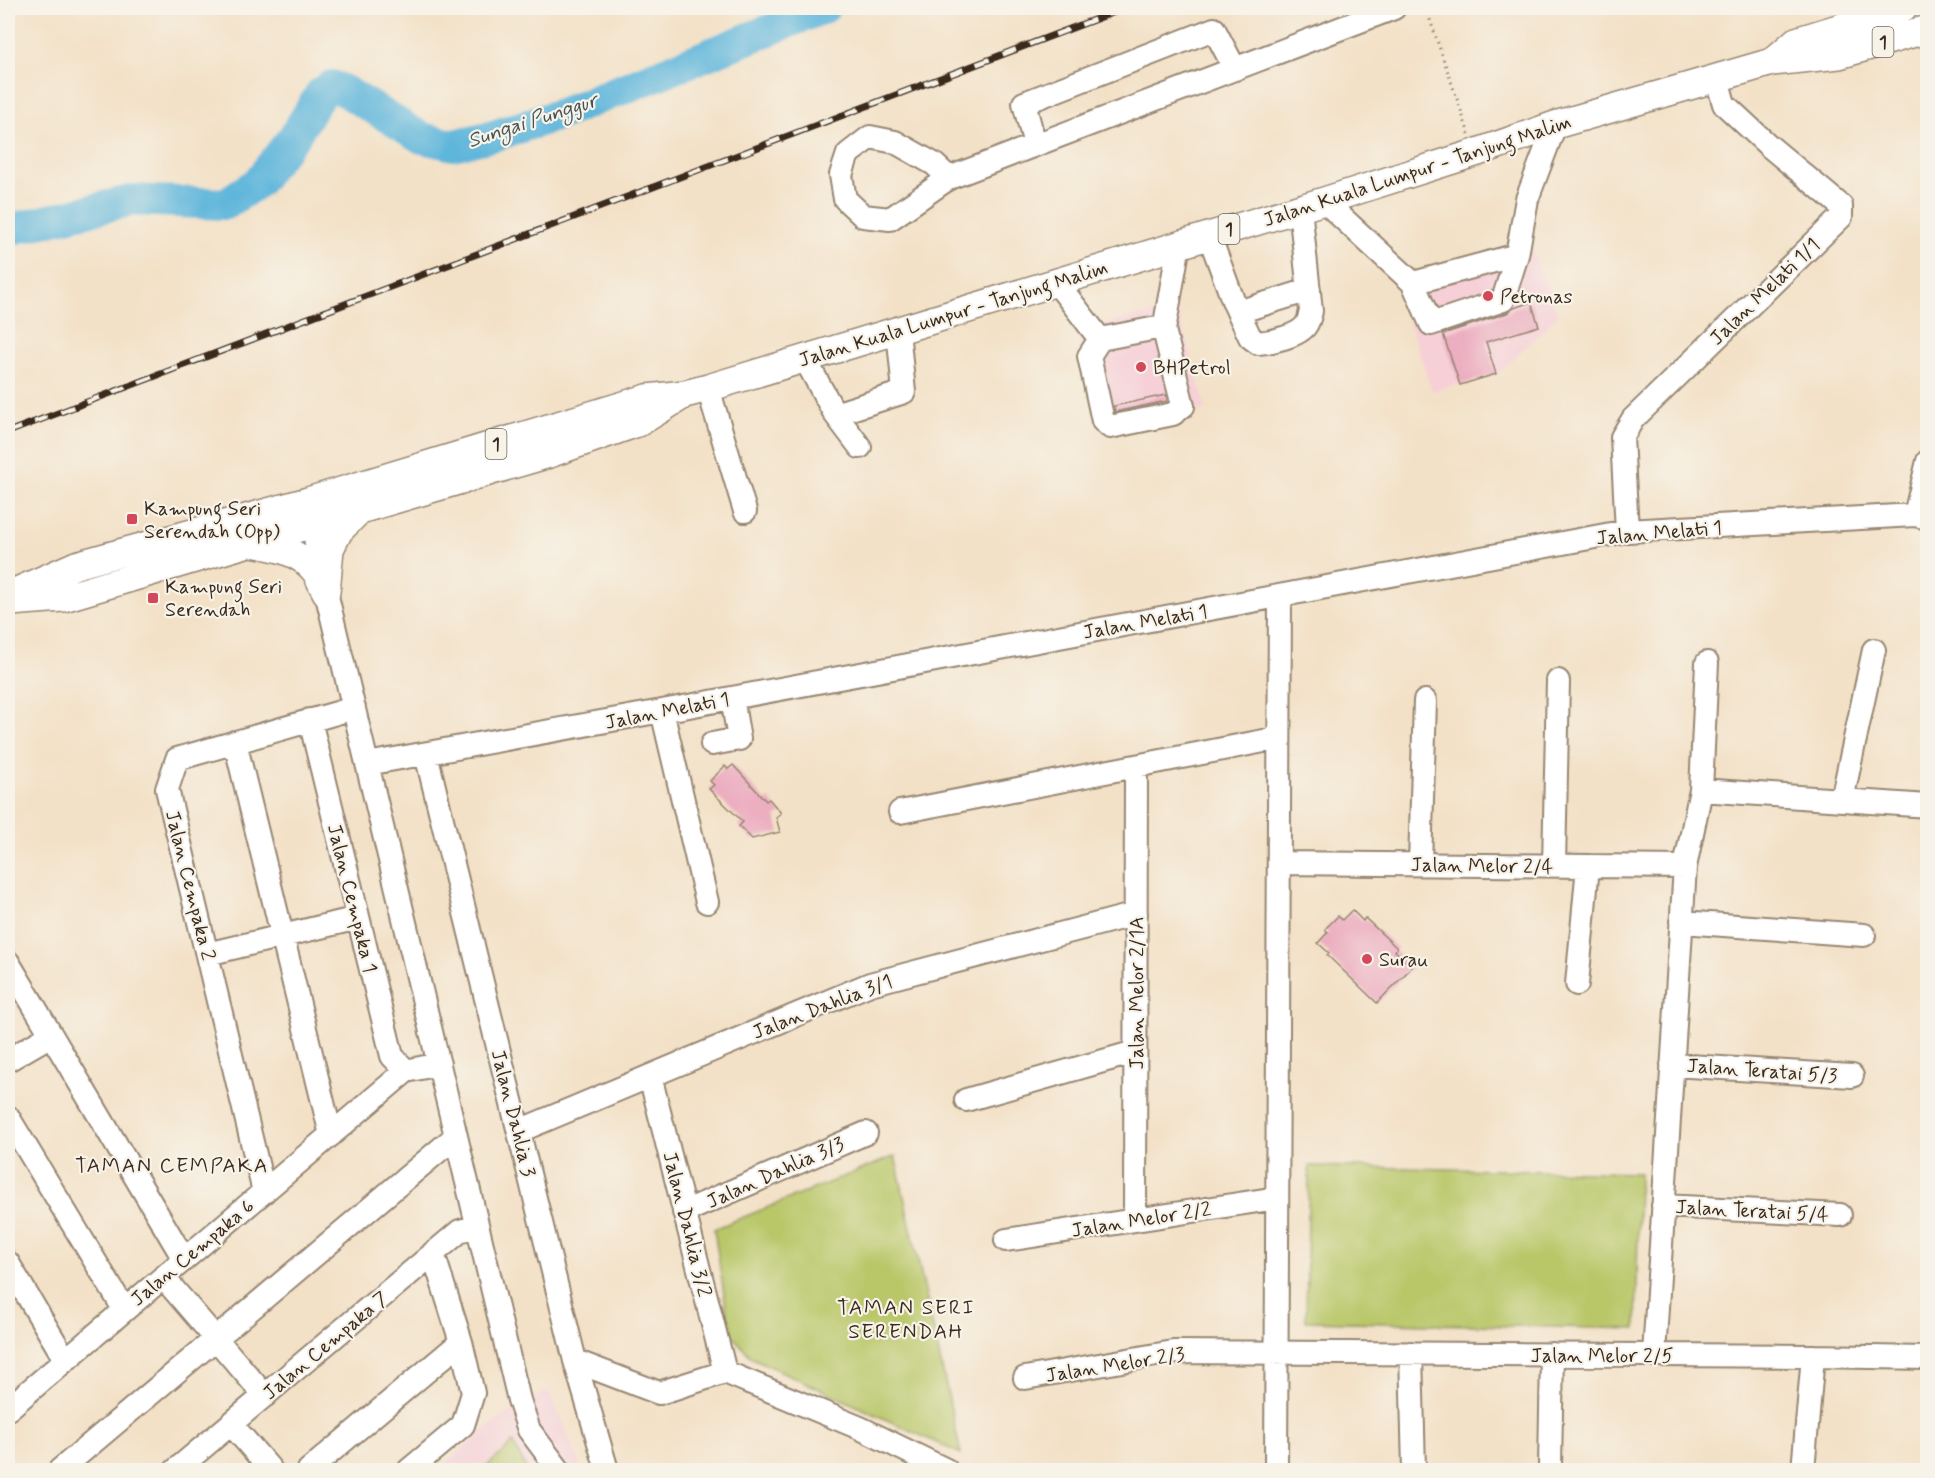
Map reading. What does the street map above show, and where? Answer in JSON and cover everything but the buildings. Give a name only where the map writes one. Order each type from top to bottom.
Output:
[{"type":"main road","name":"Jalan Kuala Lumpur - Tanjung Malim","points":[[1772,62],[1796,41],[1902,8]]},
{"type":"main road","name":"Jalan Kuala Lumpur - Tanjung Malim","points":[[8,595],[76,565],[310,513],[647,398],[696,391],[805,359],[1312,204],[1475,153],[1555,125],[1772,62],[1839,55],[1928,29]]},
{"type":"main road","name":"Jalan Kuala Lumpur - Tanjung Malim","points":[[8,602],[63,598],[251,542],[310,513],[359,511],[549,454],[640,422],[696,391]]},
{"type":"main road","points":[[326,592],[330,549],[339,531],[359,511]]},
{"type":"main road","points":[[251,542],[281,548],[298,556],[315,571],[326,592]]},
{"type":"street","points":[[949,178],[934,164],[896,142],[870,137],[848,154],[841,175],[845,199],[863,216],[890,219],[949,178],[1394,8]]},
{"type":"street","points":[[1035,145],[1024,103],[1204,33],[1215,29],[1234,69]]},
{"type":"street","name":"Jalan Melati 1/1","points":[[1627,531],[1623,437],[1633,419],[1841,217],[1841,206],[1768,145],[1724,104],[1717,79]]},
{"type":"street","points":[[1312,204],[1413,283],[1431,324],[1503,300],[1517,255],[1527,199],[1555,125]]},
{"type":"street","points":[[1209,235],[1250,337],[1258,343],[1270,342],[1299,332],[1307,324],[1311,311],[1309,290],[1312,204]]},
{"type":"street","points":[[1164,330],[1157,328],[1100,339],[1089,356],[1103,421],[1110,427],[1173,414],[1183,406],[1164,330],[1179,244]]},
{"type":"street","points":[[1413,283],[1517,255]]},
{"type":"street","points":[[1056,282],[1100,339]]},
{"type":"street","points":[[1239,312],[1309,290]]},
{"type":"street","points":[[835,414],[904,392],[898,330]]},
{"type":"street","points":[[805,359],[835,414],[860,447]]},
{"type":"street","points":[[696,391],[745,511]]},
{"type":"street","points":[[1921,516],[1928,461]]},
{"type":"street","points":[[310,513],[326,592],[519,1401],[529,1430],[559,1470]]},
{"type":"street","name":"Jalan Melati 1","points":[[367,764],[1627,531],[1921,516]]},
{"type":"street","points":[[1276,1470],[1280,596]]},
{"type":"street","points":[[1842,800],[1874,650]]},
{"type":"street","points":[[1654,1355],[1685,867],[1701,790],[1707,663]]},
{"type":"street","points":[[1554,865],[1558,681]]},
{"type":"street","points":[[712,744],[739,739],[732,698]]},
{"type":"street","points":[[1420,864],[1425,701]]},
{"type":"street","name":"Jalan Cempaka 2","points":[[264,1192],[167,789],[177,759],[354,708]]},
{"type":"street","points":[[663,711],[707,902]]},
{"type":"street","name":"Jalan Cempaka 1","points":[[310,720],[392,1056],[406,1071]]},
{"type":"street","points":[[900,812],[1279,738]]},
{"type":"street","points":[[235,742],[331,1135]]},
{"type":"street","name":"Jalan Dahlia 3","points":[[426,754],[575,1361],[607,1470]]},
{"type":"street","name":"Jalan Melor 2/1A","points":[[1135,1220],[1136,766]]},
{"type":"street","points":[[1701,790],[1928,806]]},
{"type":"street","name":"Jalan Melor 2/4","points":[[1279,863],[1685,867]]},
{"type":"street","points":[[1577,984],[1588,866]]},
{"type":"street","name":"Jalan Dahlia 3/1","points":[[519,1131],[870,984],[1136,914]]},
{"type":"street","points":[[207,954],[358,918]]},
{"type":"street","points":[[1681,922],[1864,935]]},
{"type":"street","points":[[8,962],[184,1259]]},
{"type":"street","points":[[8,1060],[51,1035]]},
{"type":"street","points":[[966,1100],[1136,1052]]},
{"type":"street","name":"Jalan Cempaka 6","points":[[8,1409],[406,1071],[439,1064]]},
{"type":"street","name":"Jalan Teratai 5/3","points":[[1672,1065],[1852,1076]]},
{"type":"street","name":"Jalan Dahlia 3/2","points":[[650,1076],[725,1372]]},
{"type":"street","points":[[8,1117],[124,1310]]},
{"type":"street","name":"Jalan Dahlia 3/3","points":[[684,1212],[866,1133]]},
{"type":"street","points":[[60,1470],[456,1136]]},
{"type":"street","name":"Jalan Melor 2/2","points":[[1006,1240],[1277,1198]]},
{"type":"street","name":"Jalan Teratai 5/4","points":[[1663,1206],[1840,1215]]},
{"type":"street","name":"Jalan Cempaka 7","points":[[176,1470],[460,1231],[477,1226]]},
{"type":"street","points":[[409,1470],[463,1425],[473,1393],[462,1342],[433,1253]]},
{"type":"street","points":[[8,1263],[65,1359]]},
{"type":"street","points":[[164,1276],[265,1396]]},
{"type":"street","points":[[309,1470],[462,1342]]},
{"type":"street","name":"Jalan Melor 2/3","points":[[1025,1378],[1173,1352],[1276,1352]]},
{"type":"street","name":"Jalan Melor 2/5","points":[[1276,1352],[1928,1358]]},
{"type":"street","points":[[1411,1353],[1414,1470]]},
{"type":"street","points":[[1550,1467],[1552,1354]]},
{"type":"street","points":[[1803,1470],[1814,1356]]},
{"type":"street","points":[[575,1361],[659,1393],[725,1372],[860,1428],[946,1470]]},
{"type":"street","points":[[231,1424],[271,1470]]},
{"type":"path","points":[[1426,8],[1475,153]]},
{"type":"shaded area","points":[[1532,249],[1558,315],[1499,373],[1432,391],[1396,282]]},
{"type":"shaded area","points":[[1177,307],[1206,409],[1102,433],[1075,331]]},
{"type":"shaded area","points":[[549,1390],[583,1470],[437,1470],[499,1418]]},
{"type":"green space","points":[[895,1156],[961,1454],[752,1358],[730,1333],[714,1229]]},
{"type":"green space","points":[[1309,1166],[1639,1173],[1636,1329],[1306,1321]]},
{"type":"green space","points":[[513,1443],[527,1470],[483,1470]]},
{"type":"waterway","name":"Sungai Punggur","points":[[8,230],[133,200],[225,204],[257,183],[295,135],[321,93],[331,86],[343,90],[422,138],[453,145],[493,136],[558,115],[824,8]]},
{"type":"railway","points":[[8,432],[1125,8]]},
{"type":"place","name":"Petronas","points":[[1488,296]]},
{"type":"place","name":"BHPetrol","points":[[1141,367]]},
{"type":"place","name":"Kampung Seri Serendah (Opp)","points":[[132,519]]},
{"type":"place","name":"Kampung Seri Serendah","points":[[153,598]]},
{"type":"place","name":"Surau","points":[[1367,959]]},
{"type":"district","name":"TAMAN CEMPAKA","points":[[172,1165]]},
{"type":"district","name":"TAMAN SERI SERENDAH","points":[[906,1319]]}]
